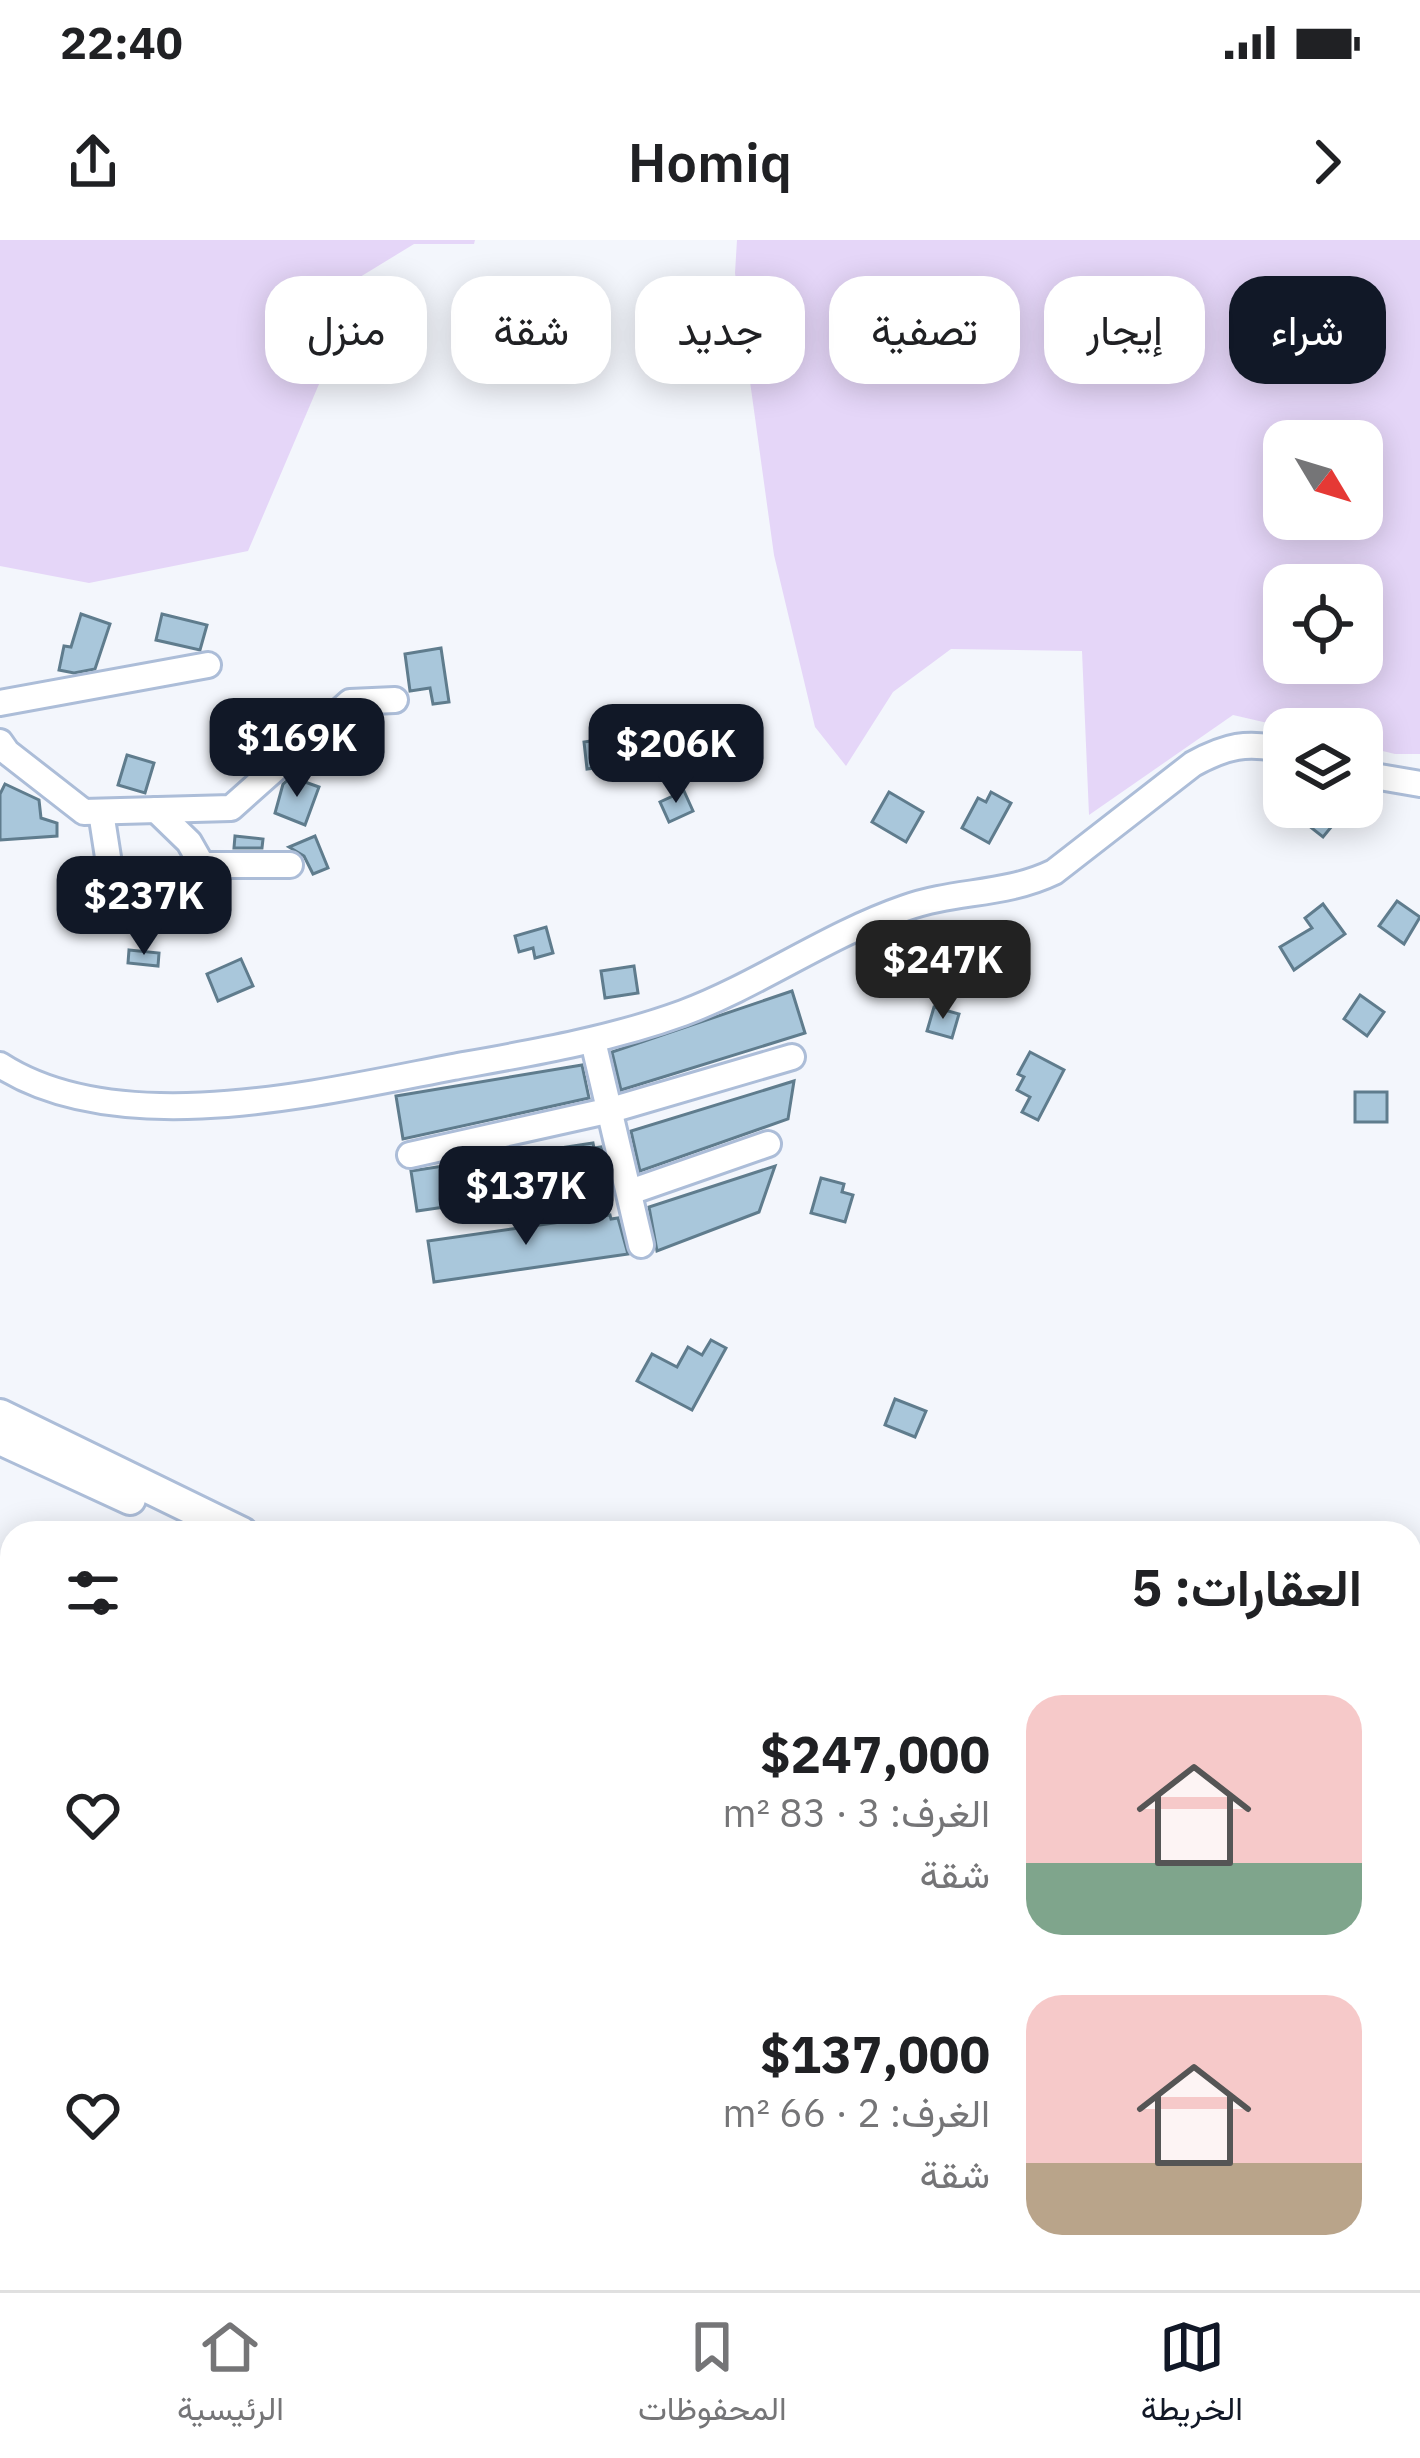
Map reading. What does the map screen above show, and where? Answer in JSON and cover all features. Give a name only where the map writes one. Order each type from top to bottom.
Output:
[{"type":"main road","points":[[0,1414],[218,1521]]},
{"type":"main road","points":[[0,1438],[174,1521]]},
{"type":"street","points":[[0,703],[208,664]]},
{"type":"street","points":[[0,742],[84,812],[231,808],[350,702],[395,700]]},
{"type":"street","points":[[0,1065],[42,1087],[148,1105],[197,1106],[290,1097],[593,1041],[731,994],[909,906],[1007,891],[1041,878],[1193,764],[1217,750],[1246,743],[1263,746]]},
{"type":"street","points":[[1383,778],[1420,784]]},
{"type":"street","points":[[101,812],[112,883],[209,877],[189,842],[156,810]]},
{"type":"street","points":[[202,865],[290,865]]},
{"type":"street","points":[[593,1041],[641,1245]]},
{"type":"street","points":[[410,1155],[611,1111],[792,1057]]},
{"type":"street","points":[[629,1192],[768,1144]]},
{"type":"shaded area","points":[[0,240],[475,240],[474,244],[414,244],[362,276],[265,276],[265,384],[319,384],[248,551],[89,583],[0,566]]},
{"type":"shaded area","points":[[737,240],[1420,240],[1420,754],[1383,751],[1383,708],[1263,708],[1263,722],[1233,715],[1089,815],[1082,651],[951,649],[893,692],[846,766],[815,727],[774,555],[750,384],[805,384],[805,276],[735,276]]},
{"type":"building","points":[[81,614],[110,624],[95,669],[59,670],[64,646],[71,647]]},
{"type":"building","points":[[162,614],[207,625],[200,650],[156,640]]},
{"type":"building","points":[[441,648],[449,702],[433,704],[430,688],[410,691],[405,654]]},
{"type":"building","points":[[263,727],[267,747],[239,752],[241,760],[220,763],[215,736]]},
{"type":"building","points":[[624,736],[626,745],[650,742],[652,760],[587,769],[584,742]]},
{"type":"building","points":[[127,755],[154,763],[145,793],[118,785]]},
{"type":"building","points":[[291,777],[319,787],[305,825],[275,813],[283,784]]},
{"type":"building","points":[[5,784],[39,800],[41,818],[57,823],[57,836],[0,840],[0,794]]},
{"type":"building","points":[[684,791],[693,811],[669,822],[660,802]]},
{"type":"building","points":[[889,792],[923,812],[906,842],[872,822]]},
{"type":"building","points":[[991,792],[1011,803],[989,843],[962,828],[978,798],[986,802]]},
{"type":"building","points":[[235,836],[263,839],[262,848],[234,848]]},
{"type":"building","points":[[315,836],[328,868],[313,874],[304,856],[289,847]]},
{"type":"building","points":[[1397,901],[1420,917],[1404,944],[1379,926]]},
{"type":"building","points":[[1323,904],[1345,934],[1294,970],[1280,947],[1312,928],[1305,918]]},
{"type":"building","points":[[546,927],[553,953],[535,958],[533,948],[519,952],[515,936]]},
{"type":"building","points":[[942,928],[972,938],[962,970],[932,961]]},
{"type":"building","points":[[129,950],[159,953],[158,966],[128,963]]},
{"type":"building","points":[[241,959],[253,986],[218,1001],[207,974]]},
{"type":"building","points":[[634,966],[638,993],[605,998],[601,971]]},
{"type":"building","points":[[792,991],[805,1033],[621,1090],[612,1052]]},
{"type":"building","points":[[1360,995],[1384,1012],[1367,1036],[1344,1019]]},
{"type":"building","points":[[934,1007],[959,1014],[952,1038],[927,1031]]},
{"type":"building","points":[[1030,1052],[1064,1070],[1038,1120],[1022,1112],[1030,1097],[1017,1090],[1024,1077],[1018,1074]]},
{"type":"building","points":[[582,1065],[589,1098],[403,1139],[396,1096]]},
{"type":"building","points":[[794,1081],[788,1119],[640,1171],[631,1131]]},
{"type":"building","points":[[1355,1092],[1387,1092],[1387,1122],[1355,1122]]},
{"type":"building","points":[[593,1143],[594,1148],[601,1147],[609,1183],[417,1211],[411,1171]]},
{"type":"building","points":[[775,1166],[759,1212],[657,1251],[649,1207]]},
{"type":"building","points":[[821,1178],[844,1184],[842,1192],[853,1195],[845,1222],[811,1213]]},
{"type":"building","points":[[610,1215],[618,1218],[628,1254],[434,1282],[428,1241]]},
{"type":"building","points":[[711,1340],[726,1348],[692,1410],[637,1381],[652,1354],[677,1367],[688,1347],[702,1355]]},
{"type":"building","points":[[895,1399],[926,1411],[915,1437],[885,1425]]}]
